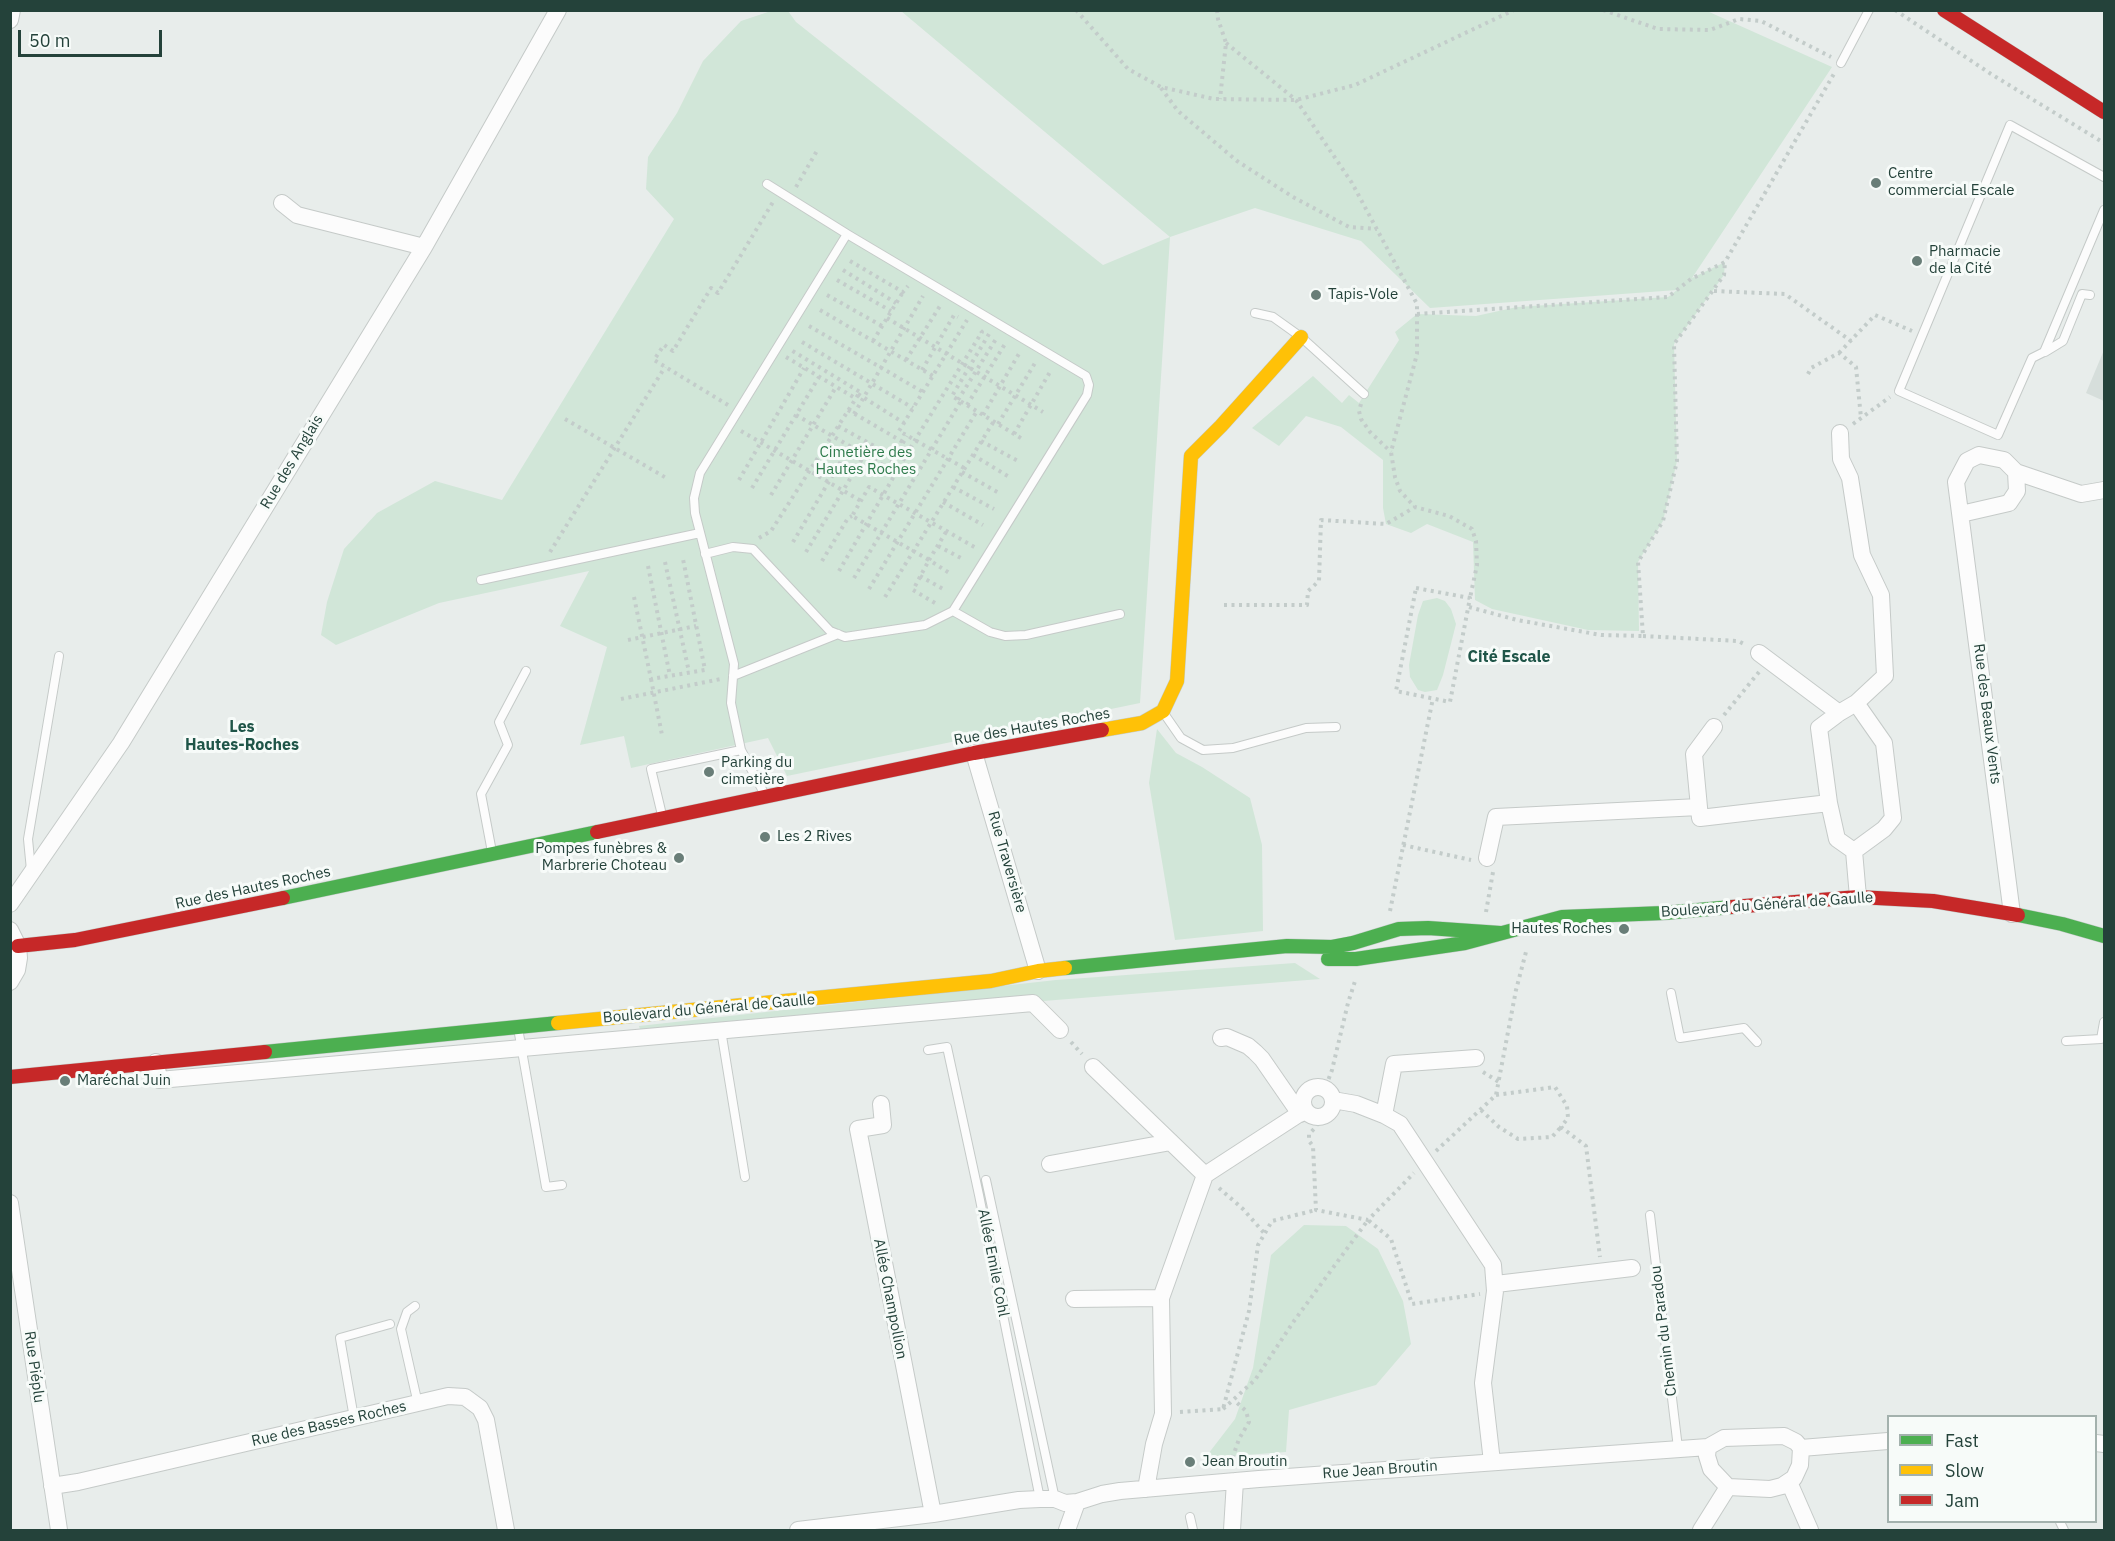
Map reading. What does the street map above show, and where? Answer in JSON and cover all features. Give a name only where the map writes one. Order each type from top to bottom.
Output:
[{"type":"street","points":[[10,20],[12,10]]},
{"type":"street","name":"Rue des Anglais","points":[[10,904],[121,742],[424,247],[558,10]]},
{"type":"street","points":[[1944,10],[2104,112]]},
{"type":"street","points":[[282,203],[297,214],[424,247]]},
{"type":"street","points":[[1163,711],[1177,681],[1191,456],[1221,426],[1300,337]]},
{"type":"street","points":[[1840,433],[1841,459],[1850,478],[1862,555],[1881,595],[1886,675],[1856,703],[1839,712],[1819,728],[1829,803],[1837,839],[1854,851],[1858,897]]},
{"type":"street","name":"Rue des Beaux Vents","points":[[2012,914],[1956,482],[1967,461],[1978,455],[2004,460],[2016,472],[2081,494],[2104,490]]},
{"type":"street","points":[[1961,514],[2009,503],[2017,491],[2016,472]]},
{"type":"street","points":[[1764,656],[1839,712]]},
{"type":"street","points":[[1854,851],[1884,829],[1893,818],[1884,743],[1856,703]]},
{"type":"street","name":"Rue des Hautes Roches","points":[[18,946],[75,940],[138,928],[974,753],[1142,723],[1163,711]]},
{"type":"street","points":[[1714,727],[1694,754],[1700,818],[1829,803]]},
{"type":"street","name":"Rue Traversière","points":[[974,753],[1038,971]]},
{"type":"street","points":[[1487,858],[1496,818],[1699,807]]},
{"type":"street","name":"Boulevard du Général de Gaulle","points":[[1260,950],[1328,959],[1356,959],[1465,943],[1562,917],[1664,914],[1858,897],[1932,901],[2062,924],[2104,936]]},
{"type":"street","name":"Boulevard du Général de Gaulle","points":[[10,1077],[991,981],[1038,971],[1287,946],[1342,945],[1399,929],[1428,928],[1500,933]]},
{"type":"street","points":[[10,930],[18,946],[19,958],[17,970],[10,982]]},
{"type":"street","name":"Boulevard du Général de Gaulle","points":[[156,1062],[159,1080],[1033,1003],[1060,1030]]},
{"type":"street","points":[[1221,1038],[1227,1037],[1248,1046],[1309,1113]]},
{"type":"street","points":[[1384,1115],[1394,1064],[1476,1058]]},
{"type":"street","points":[[1093,1066],[1205,1175]]},
{"type":"street","points":[[1309,1113],[1303,1101],[1307,1092],[1315,1087],[1384,1115],[1400,1124],[1493,1265],[1496,1288],[1483,1383],[1492,1462]]},
{"type":"street","points":[[1146,1489],[1154,1444],[1163,1414],[1161,1298],[1205,1175],[1309,1113],[1328,1113],[1329,1094]]},
{"type":"street","name":"Allée Champollion","points":[[881,1104],[883,1125],[858,1129],[933,1514]]},
{"type":"street","points":[[1050,1164],[1171,1142]]},
{"type":"street","name":"Rue Piéplu","points":[[10,1203],[59,1530]]},
{"type":"street","points":[[1496,1288],[1632,1268]]},
{"type":"street","points":[[1074,1299],[1161,1298]]},
{"type":"street","name":"Rue des Basses Roches","points":[[52,1486],[448,1396],[465,1397],[480,1408],[486,1420],[506,1530]]},
{"type":"street","name":"Rue Jean Broutin","points":[[798,1530],[1047,1499],[1065,1503],[1077,1502],[1102,1494],[1230,1481],[1708,1447],[1724,1438],[1784,1436],[1790,1438],[1801,1448]]},
{"type":"street","points":[[1708,1447],[1707,1456],[1711,1469],[1728,1487],[1770,1489],[1789,1482],[1800,1465],[1801,1448],[1887,1441]]},
{"type":"street","points":[[1230,1481],[1232,1530]]},
{"type":"street","points":[[1789,1482],[1810,1530]]},
{"type":"street","points":[[1701,1530],[1728,1487]]},
{"type":"street","points":[[1067,1530],[1077,1502]]},
{"type":"lane","points":[[1841,63],[1869,10]]},
{"type":"lane","points":[[2090,295],[2082,294],[2063,341],[2032,358],[1998,435],[1899,391],[2010,125],[2104,177]]},
{"type":"lane","points":[[705,554],[733,547],[753,549],[830,631],[845,637],[925,625],[953,610],[1087,395],[1089,385],[1086,376],[767,184]]},
{"type":"lane","points":[[2044,352],[2101,227],[2104,210]]},
{"type":"lane","points":[[766,797],[741,750],[731,703],[734,664],[695,513],[694,498],[700,473],[847,234]]},
{"type":"lane","points":[[1255,313],[1273,317],[1300,337],[1364,394]]},
{"type":"lane","points":[[481,580],[700,533]]},
{"type":"lane","points":[[953,610],[990,632],[1005,636],[1026,636],[1120,614]]},
{"type":"lane","points":[[733,676],[838,634]]},
{"type":"lane","points":[[31,873],[28,839],[58,656]]},
{"type":"lane","points":[[493,855],[481,794],[508,745],[499,722],[526,671]]},
{"type":"lane","points":[[1163,711],[1181,738],[1203,750],[1233,748],[1306,728],[1336,727]]},
{"type":"lane","points":[[663,819],[651,769],[741,750]]},
{"type":"lane","points":[[1671,993],[1680,1038],[1744,1028],[1757,1042]]},
{"type":"lane","points":[[633,1016],[635,1037]]},
{"type":"lane","points":[[2066,1041],[2101,1040],[2104,1022]]},
{"type":"lane","points":[[518,1028],[546,1187],[562,1185]]},
{"type":"lane","points":[[720,1029],[745,1177]]},
{"type":"lane","points":[[346,1043],[348,1063]]},
{"type":"lane","name":"Allée Emile Cohl","points":[[928,1050],[947,1047],[1047,1499]]},
{"type":"lane","points":[[986,1180],[1047,1499]]},
{"type":"lane","name":"Chemin du Paradou","points":[[1650,1215],[1678,1448]]},
{"type":"lane","points":[[415,1306],[407,1312],[401,1329],[418,1404]]},
{"type":"lane","points":[[354,1418],[340,1338],[390,1324]]},
{"type":"lane","points":[[1190,1517],[1193,1530]]},
{"type":"path","points":[[1076,10],[1128,69],[1161,87],[1220,99],[1296,100],[1355,85],[1514,10]]},
{"type":"path","points":[[1217,10],[1226,43],[1220,99]]},
{"type":"path","points":[[1603,10],[1658,29],[1710,30],[1739,19],[1761,21],[1841,63],[1725,262],[1724,275],[1674,344],[1677,461],[1663,521],[1638,562],[1643,636]]},
{"type":"path","points":[[1895,10],[1991,74],[2104,143]]},
{"type":"path","points":[[1226,43],[1296,100],[1352,183],[1417,304],[1417,354],[1391,452],[1400,491],[1415,507],[1449,516],[1472,529],[1476,541],[1477,565],[1450,702],[1396,691],[1416,588],[1470,598]]},
{"type":"path","points":[[1161,87],[1178,111],[1237,161],[1293,197],[1349,227],[1377,229]]},
{"type":"path","points":[[790,198],[818,148]]},
{"type":"path","points":[[738,411],[654,360],[664,345],[673,351],[711,288],[718,293],[779,191]]},
{"type":"path","points":[[850,261],[903,292]]},
{"type":"path","points":[[1417,315],[1668,297],[1691,279],[1725,262]]},
{"type":"path","points":[[843,270],[896,303]]},
{"type":"path","points":[[837,280],[891,311]]},
{"type":"path","points":[[839,571],[915,440],[982,332],[907,285],[873,341]]},
{"type":"path","points":[[1713,291],[1785,294],[1851,341]]},
{"type":"path","points":[[827,295],[882,326]]},
{"type":"path","points":[[854,414],[923,296]]},
{"type":"path","points":[[906,360],[940,306]]},
{"type":"path","points":[[973,309],[899,430],[999,493]]},
{"type":"path","points":[[820,310],[933,376]]},
{"type":"path","points":[[922,370],[954,315]]},
{"type":"path","points":[[1808,374],[1811,368],[1839,353],[1875,315],[1922,335]]},
{"type":"path","points":[[887,318],[1043,412]]},
{"type":"path","points":[[996,323],[952,396],[1024,440]]},
{"type":"path","points":[[809,326],[923,392]]},
{"type":"path","points":[[854,578],[996,339],[1050,372],[1014,434]]},
{"type":"path","points":[[983,415],[1026,341]]},
{"type":"path","points":[[802,342],[913,408]]},
{"type":"path","points":[[733,547],[762,537],[771,531],[860,392],[780,344]]},
{"type":"path","points":[[967,405],[1005,344]]},
{"type":"path","points":[[1839,353],[1856,367],[1862,418]]},
{"type":"path","points":[[786,357],[836,387],[864,398],[904,423]]},
{"type":"path","points":[[885,597],[981,441],[1035,363]]},
{"type":"path","points":[[550,565],[550,551],[665,367]]},
{"type":"path","points":[[739,480],[804,368]]},
{"type":"path","points":[[752,488],[819,377]]},
{"type":"path","points":[[771,495],[836,387]]},
{"type":"path","points":[[1840,433],[1899,391]]},
{"type":"path","points":[[1364,394],[1359,411],[1361,419],[1370,432],[1391,452]]},
{"type":"path","points":[[848,410],[903,442]]},
{"type":"path","points":[[868,589],[977,411]]},
{"type":"path","points":[[796,415],[888,468],[907,436]]},
{"type":"path","points":[[565,419],[668,479]]},
{"type":"path","points":[[730,424],[861,501]]},
{"type":"path","points":[[838,426],[894,457]]},
{"type":"path","points":[[981,441],[1018,461]]},
{"type":"path","points":[[793,542],[850,446]]},
{"type":"path","points":[[806,552],[865,454]]},
{"type":"path","points":[[973,455],[1011,478]]},
{"type":"path","points":[[822,561],[869,487],[988,554]]},
{"type":"path","points":[[953,487],[994,509]]},
{"type":"path","points":[[944,502],[983,525]]},
{"type":"path","points":[[1224,605],[1307,605],[1308,591],[1319,581],[1320,520],[1386,524],[1415,507]]},
{"type":"path","points":[[852,516],[951,574]]},
{"type":"path","points":[[935,603],[913,590],[946,532]]},
{"type":"path","points":[[938,546],[961,558]]},
{"type":"path","points":[[651,679],[705,670],[683,559]]},
{"type":"path","points":[[665,562],[689,672]]},
{"type":"path","points":[[648,566],[670,676]]},
{"type":"path","points":[[920,576],[943,590]]},
{"type":"path","points":[[634,597],[662,735]]},
{"type":"path","points":[[1468,607],[1517,620],[1601,635],[1738,641],[1764,656],[1714,727]]},
{"type":"path","points":[[628,640],[696,626]]},
{"type":"path","points":[[621,699],[733,676]]},
{"type":"path","points":[[1386,932],[1433,698]]},
{"type":"path","points":[[1403,845],[1473,860],[1487,858],[1493,874],[1486,913]]},
{"type":"path","points":[[1391,906],[1403,908]]},
{"type":"path","points":[[1163,1414],[1223,1409],[1235,1401],[1255,1380],[1294,1321],[1368,1220],[1496,1095],[1521,973]]},
{"type":"path","points":[[1329,1094],[1332,1070],[1348,1003],[1357,977]]},
{"type":"path","points":[[1060,1030],[1093,1066]]},
{"type":"path","points":[[1481,1110],[1499,1127],[1518,1138],[1551,1137],[1568,1118],[1567,1106],[1555,1087],[1496,1095]]},
{"type":"path","points":[[1309,1113],[1315,1128],[1309,1134],[1313,1146],[1316,1210]]},
{"type":"path","points":[[1561,1128],[1586,1146],[1602,1272]]},
{"type":"path","points":[[1205,1175],[1243,1209],[1265,1234]]},
{"type":"path","points":[[1223,1409],[1249,1311],[1258,1245],[1272,1221],[1316,1210],[1368,1220],[1391,1239],[1412,1304],[1496,1288]]},
{"type":"path","points":[[1230,1481],[1239,1439],[1249,1422],[1246,1411],[1235,1401]]},
{"type":"shaded area","points":[[2104,350],[2104,401],[2086,393]]},
{"type":"green space","name":"Cimetière des Hautes Roches","points":[[771,11],[788,11],[796,22],[1103,265],[1170,237],[1140,703],[787,776],[768,738],[631,768],[624,736],[580,745],[607,647],[560,626],[589,571],[439,603],[336,645],[321,635],[327,602],[344,549],[377,513],[435,481],[502,500],[674,219],[646,189],[648,157],[677,113],[703,61],[741,21]]},
{"type":"green space","points":[[901,11],[1707,11],[1832,67],[1692,278],[1725,262],[1724,275],[1674,344],[1677,461],[1663,521],[1638,562],[1639,631],[1588,630],[1492,609],[1475,600],[1473,542],[1427,524],[1411,533],[1386,524],[1383,508],[1383,460],[1341,427],[1306,416],[1279,446],[1252,428],[1313,376],[1342,403],[1349,395],[1359,403],[1399,340],[1395,332],[1417,314],[1476,316],[1517,307],[1668,297],[1677,290],[1430,308],[1361,241],[1255,208],[1170,237]]},
{"type":"green space","points":[[1437,598],[1445,601],[1451,609],[1456,624],[1437,690],[1425,692],[1418,690],[1410,677],[1409,665],[1418,615],[1423,601]]},
{"type":"green space","points":[[1157,729],[1176,753],[1250,798],[1262,845],[1263,931],[1175,940],[1149,783]]},
{"type":"green space","points":[[1295,963],[1320,979],[641,1033],[639,1026],[1056,980]]},
{"type":"green space","points":[[1304,1225],[1346,1226],[1378,1249],[1403,1301],[1411,1344],[1376,1385],[1289,1410],[1286,1452],[1205,1458],[1235,1419],[1253,1368],[1271,1255]]},
{"type":"traffic: fast","points":[[283,898],[597,832]]},
{"type":"traffic: fast","points":[[1328,959],[1356,959],[1465,943],[1562,917],[1664,913],[1732,907]]},
{"type":"traffic: fast","points":[[2018,915],[2104,936]]},
{"type":"traffic: fast","points":[[1065,968],[1287,946],[1332,947],[1399,929],[1428,928],[1500,933]]},
{"type":"traffic: fast","points":[[265,1052],[558,1023]]},
{"type":"traffic: slow","points":[[1102,730],[1142,723],[1163,711],[1177,681],[1191,456],[1301,337]]},
{"type":"traffic: slow","points":[[558,1023],[991,981],[1065,968]]},
{"type":"traffic: jam","points":[[1944,10],[2104,112]]},
{"type":"traffic: jam","points":[[597,832],[974,753],[1102,730]]},
{"type":"traffic: jam","points":[[1732,907],[1858,897],[1933,901],[2018,915]]},
{"type":"traffic: jam","points":[[18,946],[75,940],[283,898]]},
{"type":"traffic: jam","points":[[10,1077],[265,1052]]},
{"type":"place","name":"Centre commercial Escale","points":[[1876,183]]},
{"type":"place","name":"Pharmacie de la Cité","points":[[1917,261]]},
{"type":"place","name":"Tapis-Vole","points":[[1316,295]]},
{"type":"place","name":"Parking du cimetière","points":[[709,772]]},
{"type":"place","name":"Les 2 Rives","points":[[765,837]]},
{"type":"place","name":"Pompes funèbres & Marbrerie Choteau","points":[[679,858]]},
{"type":"place","name":"Hautes Roches","points":[[1624,929]]},
{"type":"place","name":"Maréchal Juin","points":[[65,1081]]},
{"type":"place","name":"Jean Broutin","points":[[1190,1462]]},
{"type":"district","name":"Cité Escale","points":[[1509,657]]},
{"type":"district","name":"Les Hautes-Roches","points":[[242,736]]}]
